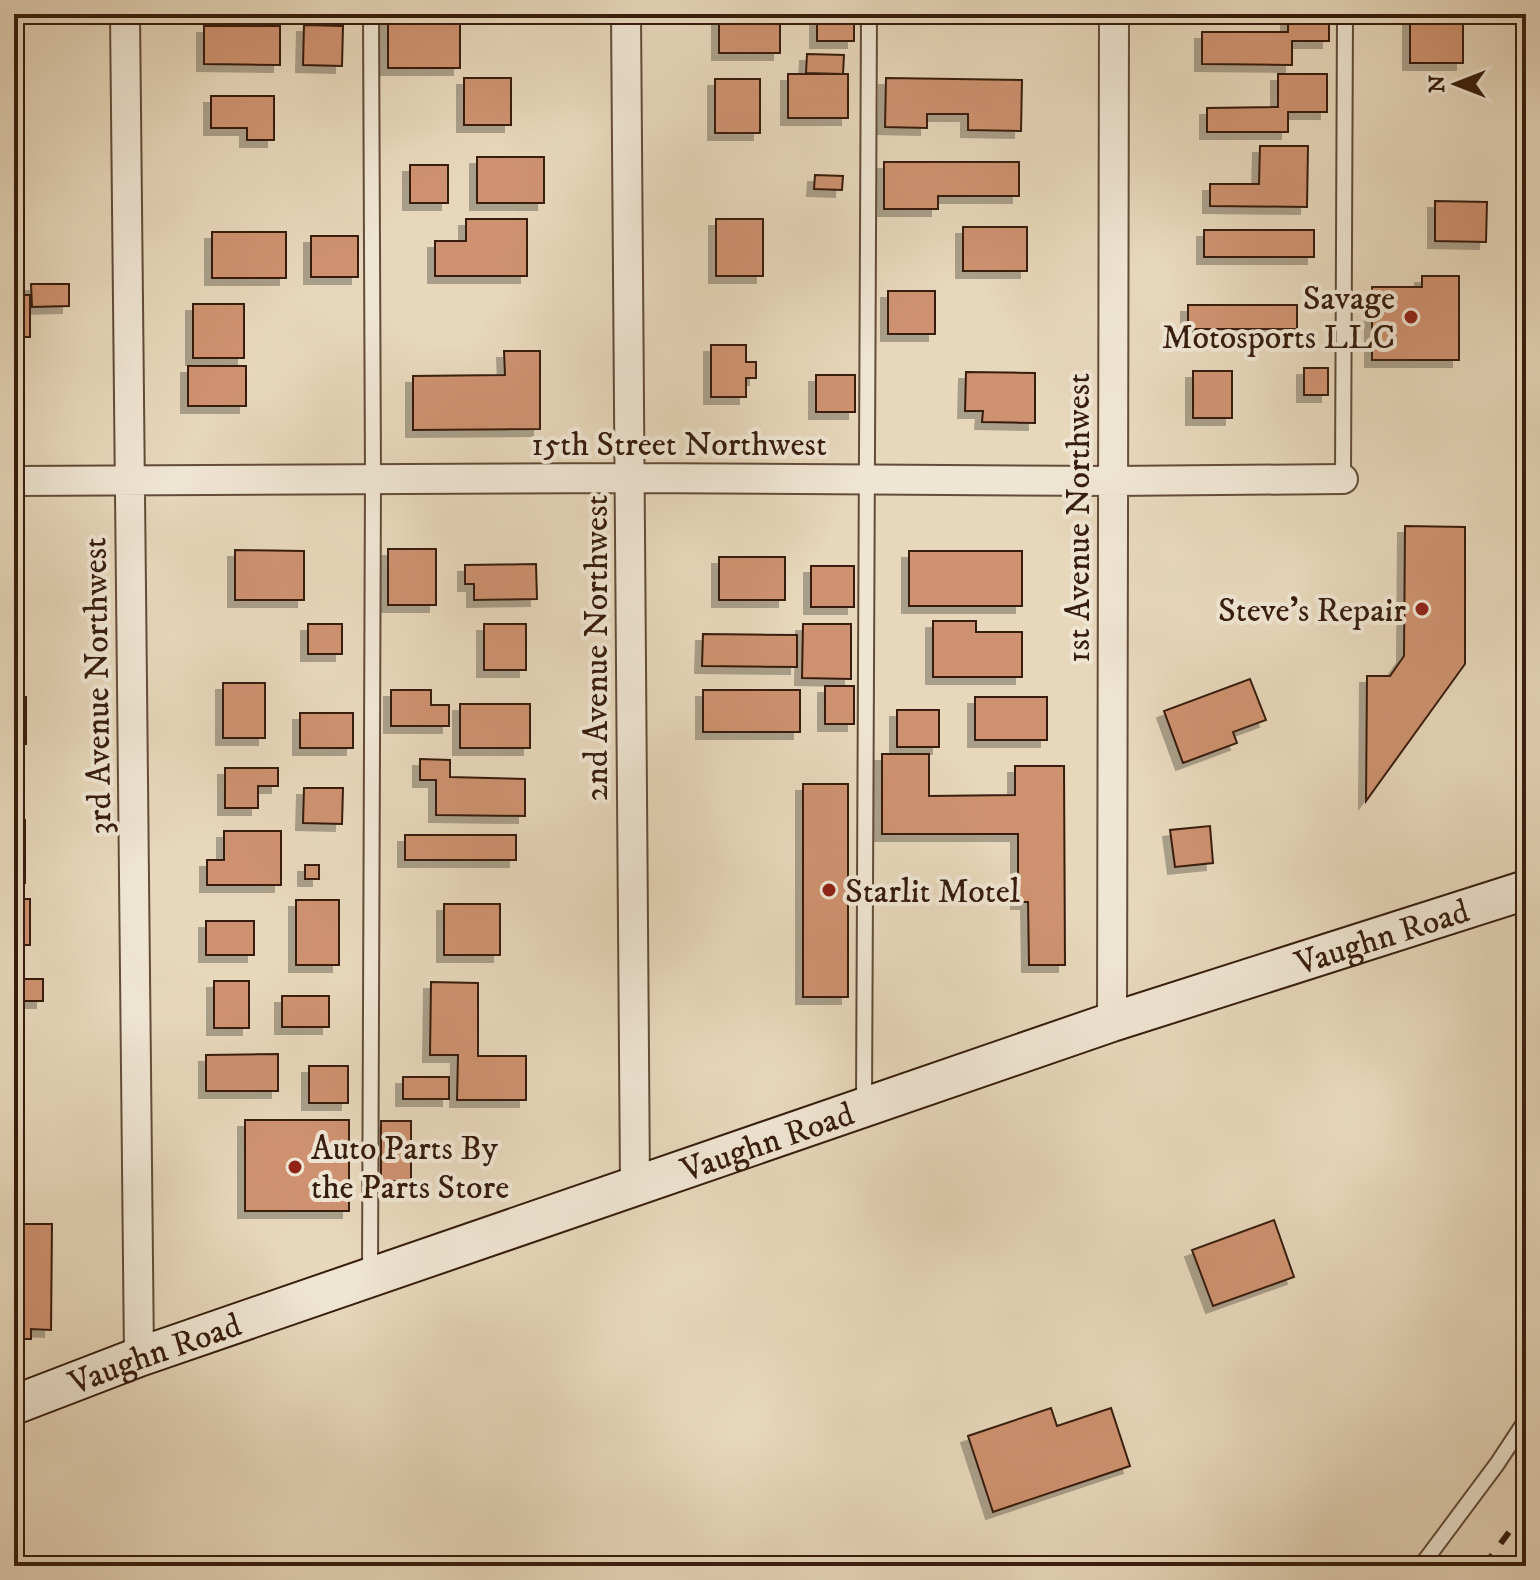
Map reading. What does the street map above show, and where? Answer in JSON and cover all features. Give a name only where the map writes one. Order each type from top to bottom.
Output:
[{"type":"main road","name":"Vaughn Road","points":[[14,1405],[139,1357],[864,1106],[1112,1022],[1526,890]]},
{"type":"street","name":"3rd Avenue Northwest","points":[[125,14],[139,1357]]},
{"type":"street","name":"2nd Avenue Northwest","points":[[626,14],[635,1185]]},
{"type":"street","name":"1st Avenue Northwest","points":[[1112,1022],[1114,14]]},
{"type":"street","name":"15th Street Northwest","points":[[14,481],[1343,479]]},
{"type":"lane","points":[[370,1277],[371,14]]},
{"type":"lane","points":[[864,1106],[869,14]]},
{"type":"lane","points":[[1343,479],[1345,14]]},
{"type":"lane","points":[[1421,1566],[1526,1420]]},
{"type":"building","points":[[14,14],[22,14],[22,50],[14,50]]},
{"type":"building","points":[[388,14],[460,14],[460,68],[388,68]]},
{"type":"building","points":[[719,14],[780,14],[780,53],[719,53]]},
{"type":"building","points":[[817,14],[854,14],[854,41],[817,41]]},
{"type":"building","points":[[1288,14],[1329,14],[1329,41],[1292,41],[1292,65],[1202,64],[1202,32],[1288,32]]},
{"type":"building","points":[[1410,14],[1463,14],[1463,63],[1410,63]]},
{"type":"building","points":[[304,25],[343,26],[342,66],[303,65]]},
{"type":"building","points":[[204,26],[280,26],[280,65],[204,64]]},
{"type":"building","points":[[807,54],[844,55],[843,74],[806,73]]},
{"type":"building","points":[[788,74],[848,74],[848,118],[788,118]]},
{"type":"building","points":[[1278,74],[1327,74],[1327,112],[1288,112],[1288,132],[1207,132],[1207,108],[1278,107]]},
{"type":"building","points":[[464,78],[511,78],[511,125],[464,125]]},
{"type":"building","points":[[886,78],[1022,80],[1021,131],[968,130],[968,114],[927,114],[927,128],[885,127]]},
{"type":"building","points":[[715,79],[760,79],[760,133],[715,133]]},
{"type":"building","points":[[211,96],[274,96],[274,140],[247,140],[247,128],[211,128]]},
{"type":"building","points":[[1260,146],[1308,146],[1307,207],[1210,206],[1210,184],[1259,184]]},
{"type":"building","points":[[477,157],[544,157],[544,203],[477,203]]},
{"type":"building","points":[[884,162],[1019,162],[1019,196],[938,196],[938,209],[884,209]]},
{"type":"building","points":[[410,165],[448,165],[448,203],[410,203]]},
{"type":"building","points":[[815,175],[843,176],[842,190],[814,189]]},
{"type":"building","points":[[1435,201],[1487,202],[1486,242],[1435,241]]},
{"type":"building","points":[[14,208],[22,208],[22,264],[14,264]]},
{"type":"building","points":[[466,219],[527,219],[527,276],[435,276],[435,241],[466,241]]},
{"type":"building","points":[[716,219],[763,219],[763,276],[716,276]]},
{"type":"building","points":[[963,227],[1027,227],[1027,271],[963,271]]},
{"type":"building","points":[[1204,230],[1314,230],[1314,257],[1204,257]]},
{"type":"building","points":[[212,232],[286,232],[286,278],[212,278]]},
{"type":"building","points":[[311,236],[358,236],[358,277],[311,277]]},
{"type":"building","points":[[1422,276],[1459,276],[1459,360],[1372,360],[1372,287],[1422,287]]},
{"type":"building","points":[[31,284],[69,284],[69,306],[32,307]]},
{"type":"building","points":[[888,291],[935,291],[935,334],[888,334]]},
{"type":"building","points":[[14,295],[30,295],[30,337],[14,337]]},
{"type":"building","points":[[193,304],[244,304],[244,358],[193,358]]},
{"type":"building","points":[[1188,305],[1297,305],[1297,329],[1188,329]]},
{"type":"building","points":[[711,345],[746,345],[746,362],[756,362],[756,378],[746,378],[746,397],[711,397]]},
{"type":"building","points":[[504,351],[540,351],[540,429],[413,430],[413,376],[505,375]]},
{"type":"building","points":[[14,357],[20,357],[20,382],[14,382]]},
{"type":"building","points":[[188,366],[246,366],[246,406],[188,406]]},
{"type":"building","points":[[1304,368],[1328,368],[1328,395],[1304,395]]},
{"type":"building","points":[[1193,371],[1232,371],[1232,418],[1193,418]]},
{"type":"building","points":[[966,372],[1035,373],[1035,423],[982,422],[983,411],[965,411]]},
{"type":"building","points":[[816,375],[855,375],[855,412],[816,412]]},
{"type":"building","points":[[1405,526],[1465,527],[1465,664],[1366,801],[1367,676],[1390,676],[1404,656]]},
{"type":"building","points":[[388,549],[436,549],[436,605],[388,605]]},
{"type":"building","points":[[235,550],[304,551],[304,600],[235,600]]},
{"type":"building","points":[[14,551],[22,551],[22,595],[14,595]]},
{"type":"building","points":[[909,551],[1022,551],[1022,606],[909,606]]},
{"type":"building","points":[[719,557],[785,557],[785,600],[719,600]]},
{"type":"building","points":[[536,564],[537,599],[474,600],[474,584],[465,584],[465,565]]},
{"type":"building","points":[[811,566],[854,566],[854,607],[811,607]]},
{"type":"building","points":[[933,621],[976,621],[976,632],[1022,632],[1022,677],[933,677]]},
{"type":"building","points":[[308,624],[342,624],[342,654],[308,654]]},
{"type":"building","points":[[484,624],[526,624],[526,670],[484,670]]},
{"type":"building","points":[[803,624],[851,624],[851,679],[802,678]]},
{"type":"building","points":[[14,630],[24,630],[24,669],[14,669]]},
{"type":"building","points":[[703,634],[797,635],[797,667],[702,666]]},
{"type":"building","points":[[1250,679],[1266,720],[1233,732],[1237,743],[1183,763],[1164,711]]},
{"type":"building","points":[[223,683],[265,683],[265,738],[223,738]]},
{"type":"building","points":[[825,686],[854,686],[854,724],[825,724]]},
{"type":"building","points":[[391,690],[431,690],[431,705],[449,705],[449,726],[391,726]]},
{"type":"building","points":[[703,690],[800,690],[800,732],[703,732]]},
{"type":"building","points":[[14,697],[26,697],[26,744],[14,744]]},
{"type":"building","points":[[975,697],[1047,697],[1047,740],[975,740]]},
{"type":"building","points":[[460,704],[530,704],[530,748],[460,748]]},
{"type":"building","points":[[897,710],[939,710],[939,747],[897,747]]},
{"type":"building","points":[[300,713],[353,713],[353,748],[300,748]]},
{"type":"building","points":[[882,754],[929,754],[929,796],[1015,795],[1015,766],[1064,766],[1065,965],[1029,965],[1028,902],[1018,902],[1018,834],[882,834]]},
{"type":"building","points":[[420,759],[450,760],[450,777],[525,779],[525,816],[436,815],[436,780],[420,780]]},
{"type":"building","points":[[225,768],[278,768],[278,786],[258,786],[258,808],[225,808]]},
{"type":"building","points":[[803,784],[848,784],[848,997],[803,997]]},
{"type":"building","points":[[304,788],[343,788],[342,824],[303,823]]},
{"type":"building","points":[[14,820],[25,820],[25,883],[14,883]]},
{"type":"building","points":[[1210,826],[1213,863],[1175,867],[1170,830]]},
{"type":"building","points":[[224,831],[281,831],[281,885],[207,885],[207,860],[224,860]]},
{"type":"building","points":[[405,835],[516,835],[516,860],[405,860]]},
{"type":"building","points":[[305,865],[319,865],[319,879],[305,879]]},
{"type":"building","points":[[14,899],[30,899],[30,945],[14,945]]},
{"type":"building","points":[[296,900],[339,900],[339,965],[296,965]]},
{"type":"building","points":[[444,904],[500,904],[500,955],[444,955]]},
{"type":"building","points":[[206,921],[254,921],[254,955],[206,955]]},
{"type":"building","points":[[14,979],[43,979],[43,1001],[14,1001]]},
{"type":"building","points":[[214,981],[249,981],[249,1028],[214,1028]]},
{"type":"building","points":[[431,982],[478,983],[478,1056],[526,1056],[526,1100],[457,1100],[458,1055],[430,1055]]},
{"type":"building","points":[[282,996],[329,996],[329,1027],[282,1027]]},
{"type":"building","points":[[278,1054],[278,1091],[206,1091],[206,1055]]},
{"type":"building","points":[[309,1066],[348,1066],[348,1103],[309,1103]]},
{"type":"building","points":[[403,1077],[449,1077],[449,1099],[403,1099]]},
{"type":"building","points":[[245,1120],[349,1120],[349,1211],[245,1211]]},
{"type":"building","points":[[381,1121],[411,1121],[411,1181],[381,1181]]},
{"type":"building","points":[[1274,1220],[1294,1277],[1213,1306],[1192,1250]]},
{"type":"building","points":[[14,1224],[52,1224],[51,1330],[31,1329],[31,1339],[14,1339]]},
{"type":"building","points":[[1051,1408],[1057,1426],[1111,1408],[1130,1466],[993,1512],[968,1436]]},
{"type":"railway","points":[[1484,1566],[1526,1509]]},
{"type":"place","name":"Savage Motosports LLC","points":[[1411,317]]},
{"type":"place","name":"Steve's Repair","points":[[1422,609]]},
{"type":"place","name":"Starlit Motel","points":[[829,890]]},
{"type":"place","name":"Auto Parts By the Parts Store","points":[[295,1167]]}]
